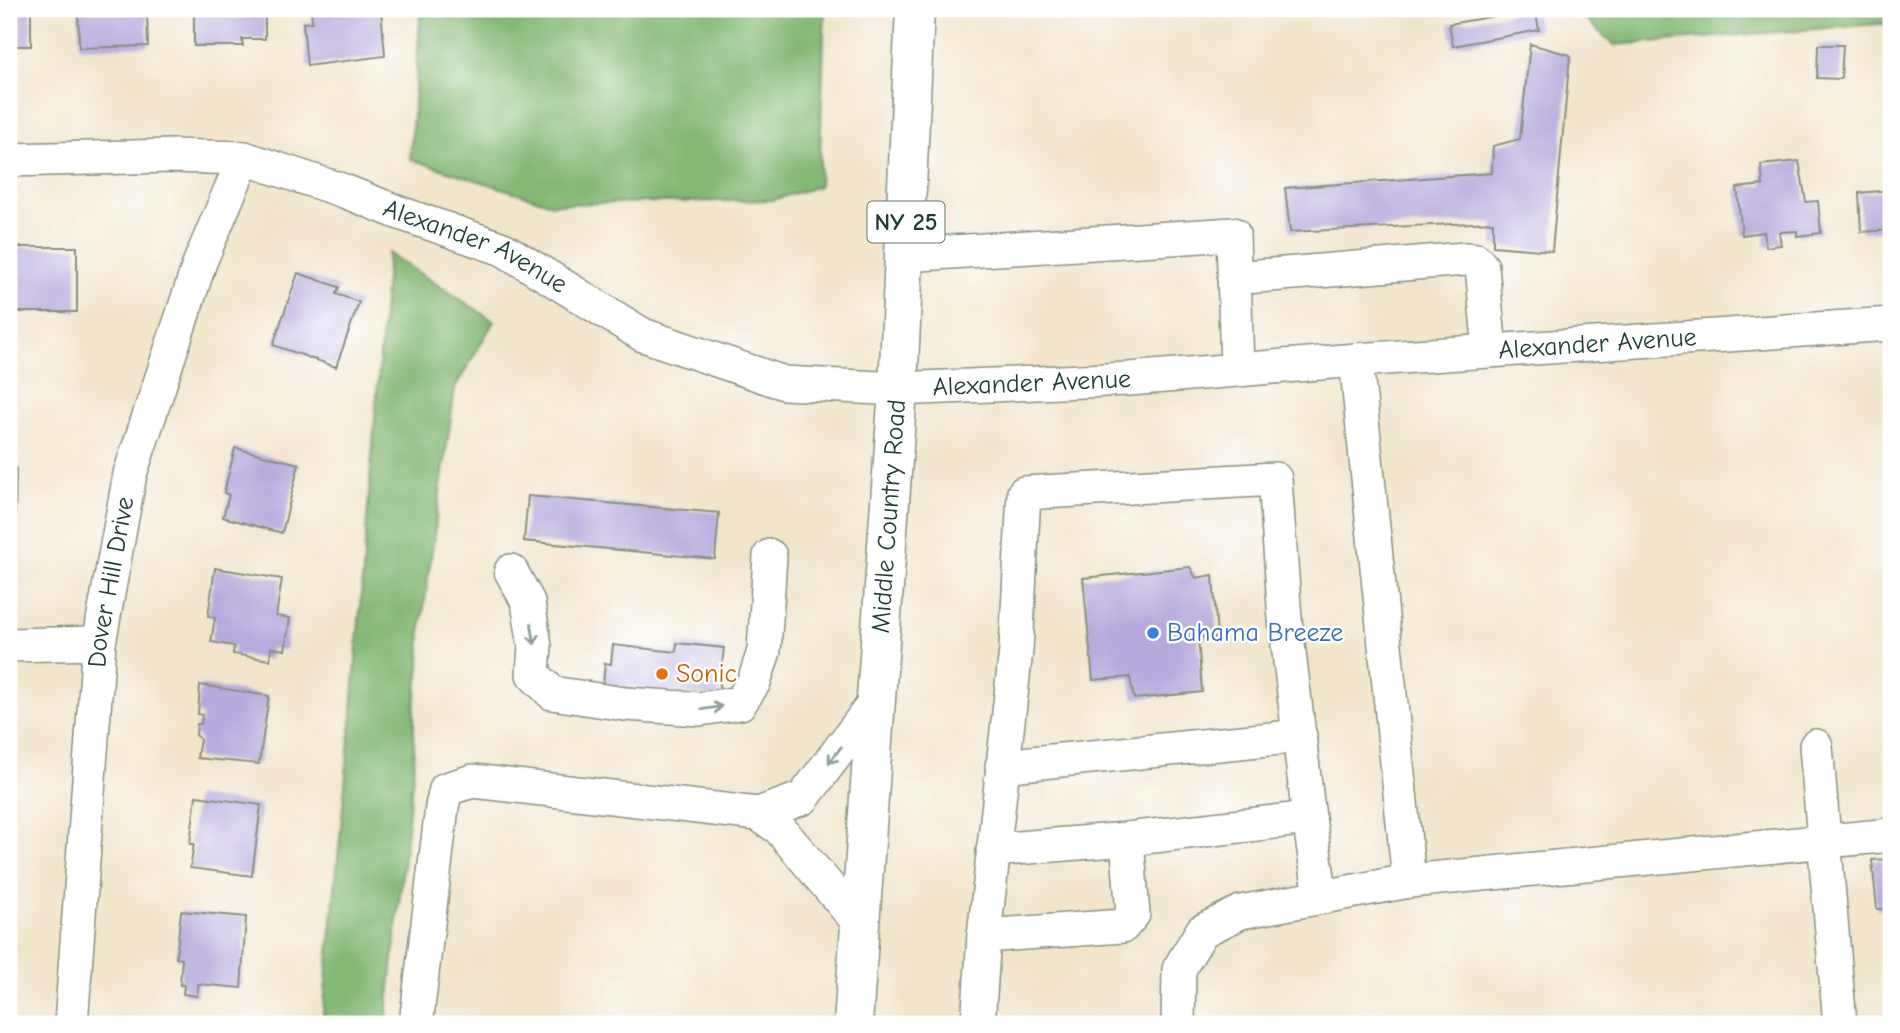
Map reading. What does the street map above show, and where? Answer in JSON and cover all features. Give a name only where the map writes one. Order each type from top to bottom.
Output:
[{"type":"main road","name":"Middle Country Road","points":[[853,1024],[898,389],[915,9]]},
{"type":"street","points":[[900,9],[913,54]]},
{"type":"street","name":"Alexander Avenue","points":[[9,160],[172,156],[244,158],[503,249],[643,334],[784,383],[898,389],[1129,379],[1356,359],[1891,324]]},
{"type":"street","name":"Dover Hill Drive","points":[[71,1024],[99,643],[130,474],[200,261],[244,158]]},
{"type":"street","points":[[904,255],[1233,234],[1237,370]]},
{"type":"street","points":[[1234,278],[1465,258],[1476,260],[1482,267],[1490,351]]},
{"type":"street","points":[[1356,359],[1409,881]]},
{"type":"street","points":[[978,1024],[984,936],[1016,650],[1024,493],[1275,479],[1284,619],[1321,897]]},
{"type":"street","points":[[511,571],[528,602],[535,646],[533,674],[552,693],[625,704],[700,709],[740,703],[754,682],[764,651],[770,556]]},
{"type":"street","points":[[9,645],[99,643]]},
{"type":"street","points":[[416,1024],[446,789],[473,780],[758,814],[803,798],[876,701]]},
{"type":"street","points":[[1002,766],[1300,736]]},
{"type":"street","points":[[1816,746],[1840,1024]]},
{"type":"street","points":[[758,814],[779,828],[860,924]]},
{"type":"street","points":[[993,850],[1127,839],[1309,818]]},
{"type":"street","points":[[1178,1024],[1179,969],[1202,931],[1241,912],[1409,881],[1891,835]]},
{"type":"street","points":[[984,936],[1123,926],[1133,914],[1127,839]]},
{"type":"green space","points":[[421,9],[825,9],[819,186],[773,200],[552,204],[410,159]]},
{"type":"green space","points":[[1575,9],[1891,9],[1891,23],[1614,45]]},
{"type":"green space","points":[[388,253],[494,321],[455,388],[421,627],[420,666],[414,711],[414,764],[386,1024],[322,1024],[351,723]]},
{"type":"building","points":[[9,9],[31,9],[31,46],[9,46]]},
{"type":"building","points":[[78,9],[147,9],[148,46],[79,48]]},
{"type":"building","points":[[194,9],[265,9],[265,39],[242,39],[243,46],[194,46]]},
{"type":"building","points":[[311,9],[381,9],[385,56],[307,66],[303,23],[312,22]]},
{"type":"building","points":[[1535,9],[1539,30],[1453,46],[1449,24]]},
{"type":"building","points":[[1530,44],[1570,55],[1552,251],[1493,246],[1493,222],[1290,232],[1285,188],[1492,173],[1493,146],[1520,139]]},
{"type":"building","points":[[1818,45],[1843,45],[1841,79],[1817,78]]},
{"type":"building","points":[[1799,161],[1806,202],[1818,201],[1821,233],[1797,236],[1797,231],[1779,232],[1781,245],[1766,247],[1764,232],[1742,235],[1737,188],[1763,185],[1761,165]]},
{"type":"building","points":[[1891,190],[1891,230],[1861,232],[1859,193]]},
{"type":"building","points":[[9,247],[77,247],[77,312],[9,312]]},
{"type":"building","points":[[298,273],[339,287],[336,294],[359,302],[336,367],[273,345]]},
{"type":"building","points":[[235,448],[299,464],[282,533],[223,517],[229,495],[224,493]]},
{"type":"building","points":[[9,468],[16,468],[15,530],[9,530]]},
{"type":"building","points":[[528,496],[719,513],[715,559],[524,541]]},
{"type":"building","points":[[1190,567],[1196,578],[1213,575],[1217,638],[1198,637],[1202,692],[1134,699],[1130,677],[1093,680],[1083,578]]},
{"type":"building","points":[[215,568],[282,579],[276,616],[290,618],[285,650],[271,648],[270,660],[233,654],[234,646],[211,642],[215,618],[208,616]]},
{"type":"building","name":"Sonic","points":[[677,643],[724,648],[718,698],[603,684],[605,663],[611,664],[613,645],[676,652]]},
{"type":"building","points":[[200,685],[269,696],[259,764],[197,758],[200,739],[196,735],[197,724],[201,724],[202,715],[198,714]]},
{"type":"building","points":[[196,796],[261,805],[252,876],[190,868]]},
{"type":"building","points":[[1891,859],[1890,959],[1884,909],[1877,909],[1872,860]]},
{"type":"building","points":[[181,911],[246,917],[241,988],[198,984],[197,996],[183,994],[184,985],[180,985],[182,959],[176,958]]},
{"type":"place","name":"Bahama Breeze","points":[[1153,633]]},
{"type":"place","name":"Sonic","points":[[662,674]]}]
